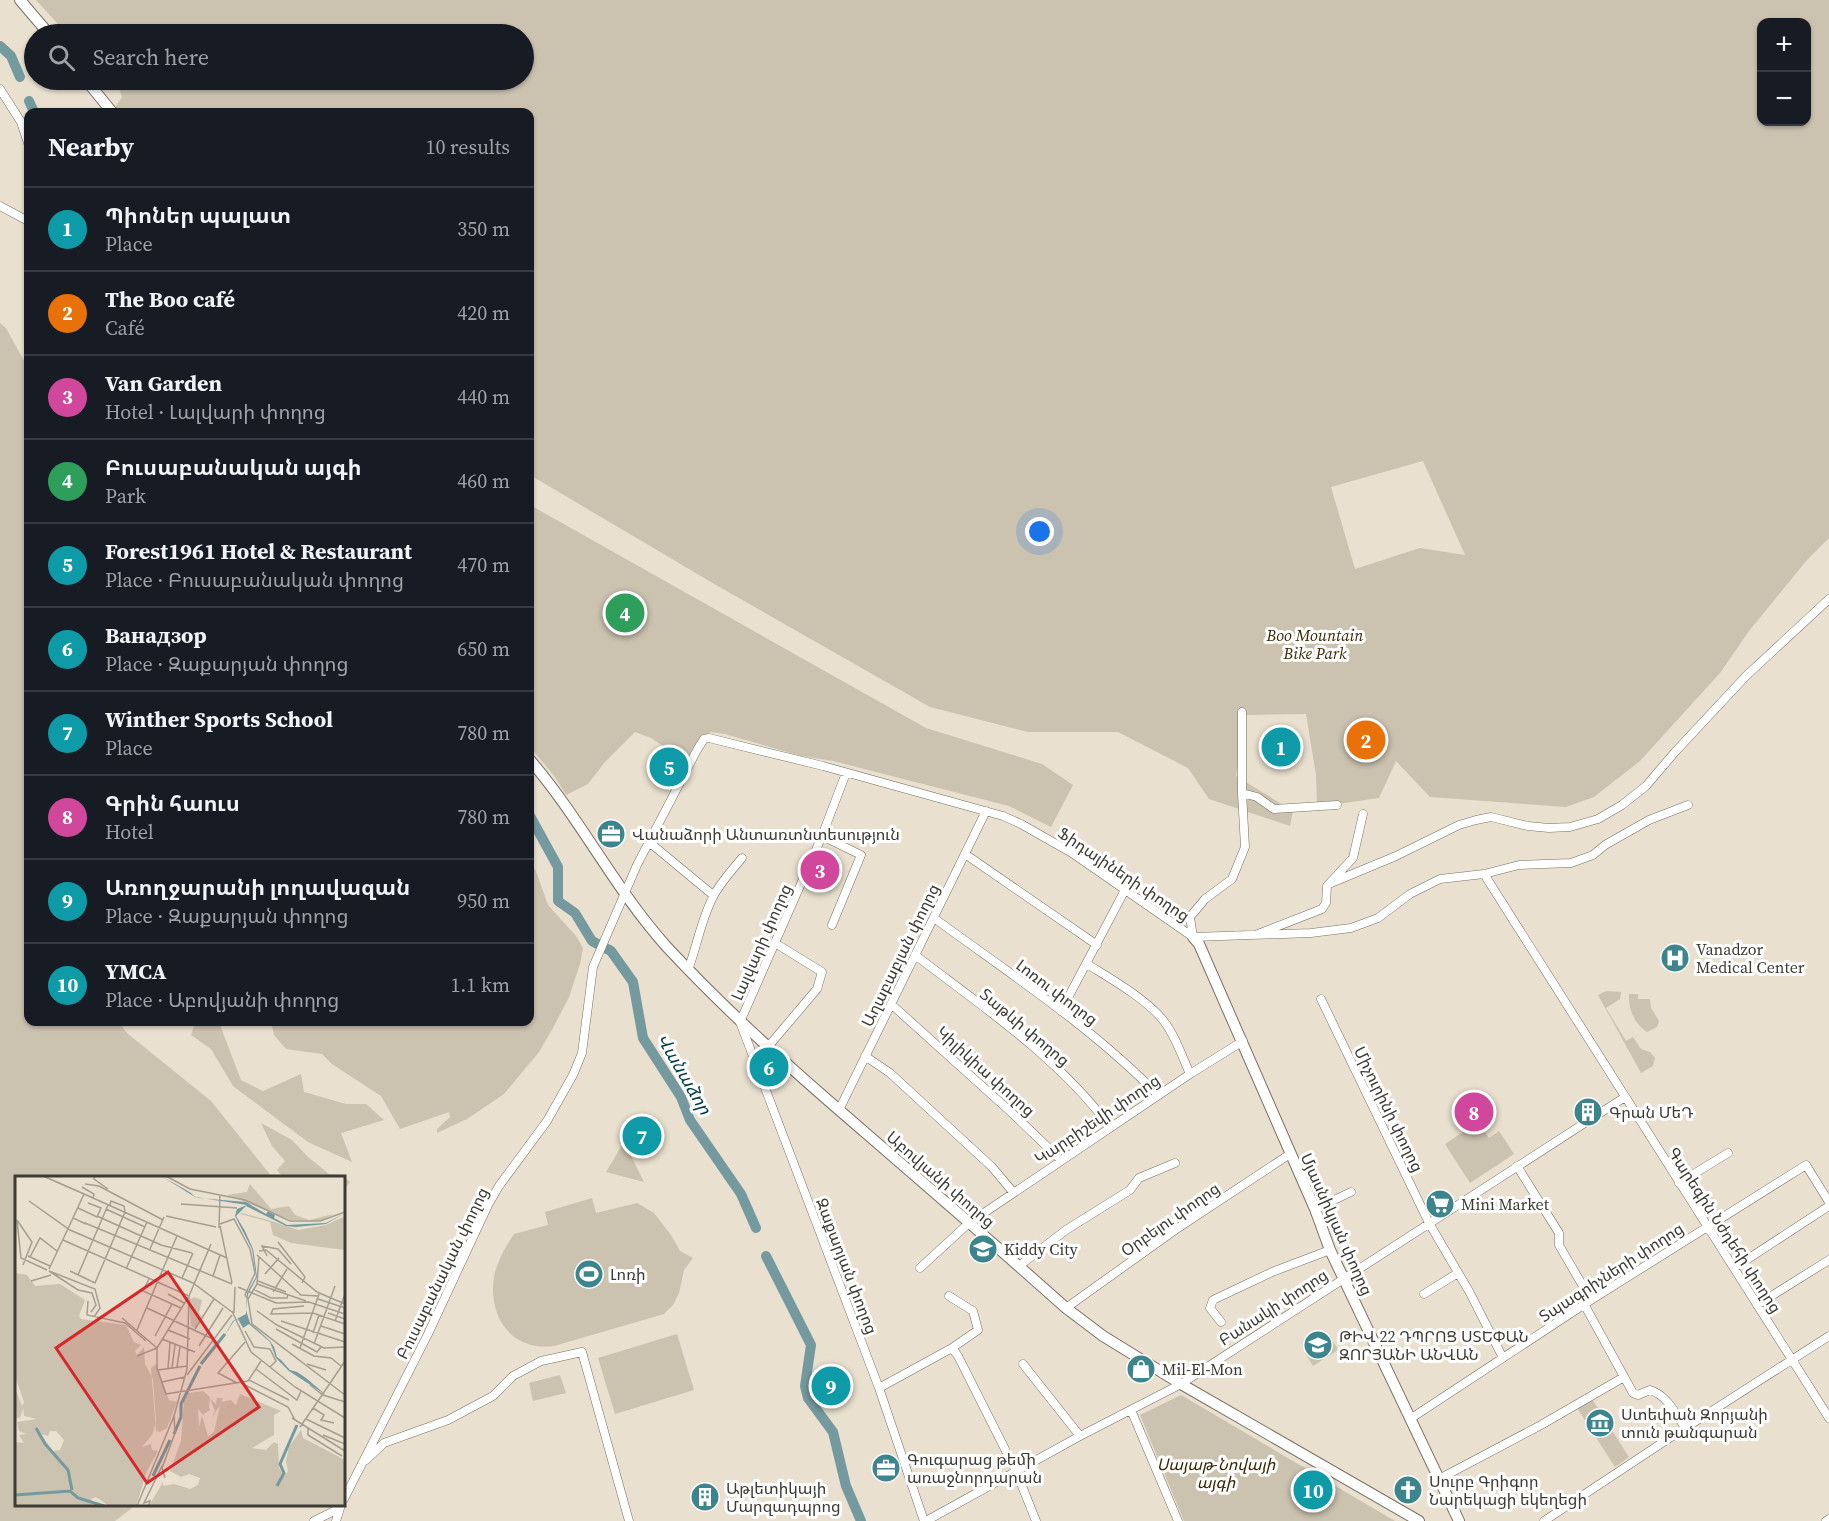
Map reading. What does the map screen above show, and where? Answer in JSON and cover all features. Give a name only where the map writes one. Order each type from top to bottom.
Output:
[{"type":"street","points":[[20,0],[40,24]]},
{"type":"street","points":[[0,89],[21,122],[24,131]]},
{"type":"street","points":[[95,90],[109,108]]},
{"type":"street","points":[[0,206],[24,220]]},
{"type":"street","points":[[1254,936],[1322,909],[1326,903],[1327,886],[1332,883],[1396,856],[1459,825],[1491,817],[1528,826],[1570,827],[1598,819],[1622,805],[1646,786],[1719,704],[1829,599]]},
{"type":"street","points":[[1193,937],[1190,917],[1205,899],[1232,879],[1245,848],[1242,712]]},
{"type":"street","name":"Ֆիդայիների փողոց","points":[[709,738],[986,811],[1021,824],[1052,841],[1193,937],[1311,933],[1357,926],[1378,918],[1410,894],[1440,879],[1484,874],[1520,864],[1571,863],[1593,855],[1605,844],[1649,820],[1688,806]]},
{"type":"street","name":"Բուսաբանական փողոց","points":[[345,1497],[428,1334],[488,1204],[547,1121],[573,1075],[582,1053],[593,967],[649,842],[696,750],[704,739],[709,738]]},
{"type":"street","name":"Աբովյանի փողոց","points":[[534,765],[643,920],[688,970],[767,1048],[1066,1308],[1103,1336],[1419,1521]]},
{"type":"street","name":"Լալվարի փողոց","points":[[740,1022],[822,836],[846,773]]},
{"type":"street","points":[[1242,792],[1257,796],[1274,809],[1337,805]]},
{"type":"street","name":"Աղաբաբյան փողոց","points":[[839,1110],[986,811]]},
{"type":"street","points":[[1332,883],[1353,858],[1363,814]]},
{"type":"street","points":[[822,836],[861,855],[832,925]]},
{"type":"street","points":[[649,842],[714,895]]},
{"type":"street","points":[[965,854],[1097,945]]},
{"type":"street","points":[[688,970],[699,939],[701,925],[714,895],[742,858]]},
{"type":"street","name":"Գարեգին Նժդեհի փողոց","points":[[1484,874],[1829,1418]]},
{"type":"street","points":[[1061,1011],[1125,890]]},
{"type":"street","name":"Լոռու փողոց","points":[[934,918],[1061,1011],[1120,1059],[1158,1095]]},
{"type":"street","name":"Մյասնիկյան փողոց","points":[[1193,937],[1199,944],[1243,1041],[1315,1209],[1330,1250],[1459,1521]]},
{"type":"street","points":[[767,1048],[773,1038],[817,989],[822,972],[775,943]]},
{"type":"street","name":"Տաթևի փողոց","points":[[915,955],[1053,1065],[1094,1105],[1110,1127]]},
{"type":"street","points":[[1087,964],[1140,999],[1161,1018],[1170,1031],[1190,1074]]},
{"type":"street","name":"Միչուրինի փողոց","points":[[1322,999],[1429,1223],[1503,1358]]},
{"type":"street","name":"Կիլիկիա փողոց","points":[[891,1004],[1061,1160]]},
{"type":"street","name":"Զաքարյան փողոց","points":[[740,1022],[879,1388],[925,1521]]},
{"type":"street","name":"Կարբիշեվի փողոց","points":[[920,1268],[969,1223],[1013,1192],[1243,1041]]},
{"type":"street","points":[[866,1056],[890,1073],[983,1159],[1013,1192]]},
{"type":"street","name":"Բանակի փողոց","points":[[925,1521],[1181,1383],[1625,1097]]},
{"type":"street","points":[[1679,1183],[1728,1153]]},
{"type":"street","name":"Օրբելու փողոց","points":[[1066,1308],[1175,1230],[1290,1154]]},
{"type":"street","points":[[1019,1266],[1066,1230],[1130,1190],[1139,1178],[1175,1163]]},
{"type":"street","name":"Տպագրիչների փողոց","points":[[1410,1419],[1588,1302],[1806,1165],[1829,1204]]},
{"type":"street","points":[[1517,1166],[1559,1233],[1559,1245],[1635,1395],[1650,1390],[1660,1395],[1685,1428]]},
{"type":"street","points":[[1315,1209],[1351,1192]]},
{"type":"street","points":[[1734,1268],[1829,1204]]},
{"type":"street","points":[[1221,1322],[1210,1308],[1213,1300],[1272,1272],[1330,1250]]},
{"type":"street","points":[[1757,1305],[1829,1260]]},
{"type":"street","points":[[1424,1294],[1458,1273]]},
{"type":"street","points":[[879,1388],[978,1330],[973,1311],[949,1296]]},
{"type":"street","points":[[1544,1521],[1829,1336]]},
{"type":"street","points":[[955,1345],[958,1356],[1016,1471],[1036,1521]]},
{"type":"street","points":[[362,1463],[384,1443],[448,1420],[493,1396],[513,1376],[541,1361],[582,1352],[628,1521]]},
{"type":"street","points":[[1023,1364],[1080,1436]]},
{"type":"street","points":[[1439,1479],[1541,1425],[1624,1377]]},
{"type":"street","points":[[1131,1410],[1178,1521]]},
{"type":"street","points":[[314,1521],[341,1506]]},
{"type":"street","points":[[336,1521],[341,1506]]},
{"type":"green space","name":"Boo Mountain Bike Park","points":[[36,0],[1829,0],[1829,538],[1807,560],[1749,631],[1720,673],[1640,761],[1594,797],[1566,807],[1430,797],[1396,761],[1379,798],[1317,807],[1316,775],[1306,714],[1246,715],[1236,776],[1293,811],[1290,826],[1209,799],[1188,768],[1118,732],[1028,732],[930,707],[716,585],[534,477],[534,108],[115,108],[122,97],[120,90],[534,90],[534,24],[58,24]],"holes":[[[1423,461],[1465,555],[1420,548],[1355,569],[1331,487]]]},
{"type":"green space","points":[[0,323],[6,328],[24,361],[24,1026],[121,1026],[128,1034],[211,1101],[271,1176],[15,1176],[15,1506],[135,1506],[115,1521],[0,1521]]},
{"type":"green space","points":[[534,507],[926,728],[1042,764],[1073,785],[1051,827],[1009,806],[711,732],[696,744],[686,761],[651,738],[635,732],[605,762],[588,784],[566,795],[555,777],[534,752]]},
{"type":"green space","points":[[534,869],[548,905],[576,936],[583,948],[569,997],[539,1052],[504,1094],[467,1119],[437,1133],[437,1129],[450,1117],[449,1112],[400,1129],[381,1096],[332,1064],[322,1054],[286,1049],[274,1035],[272,1026],[534,1026]]},
{"type":"green space","points":[[1606,991],[1621,992],[1620,999],[1606,1008],[1626,1041],[1633,1037],[1641,1049],[1650,1052],[1655,1058],[1653,1066],[1641,1073],[1598,995]]},
{"type":"green space","points":[[1629,994],[1638,994],[1638,999],[1650,999],[1651,1008],[1659,1021],[1657,1027],[1647,1032],[1642,1029],[1631,1010]]},
{"type":"green space","points":[[194,1026],[220,1026],[241,1080],[263,1091],[301,1074],[304,1092],[346,1104],[366,1104],[384,1120],[341,1133],[352,1162],[308,1142],[233,1086],[211,1049],[191,1035]]},
{"type":"green space","points":[[1478,1122],[1489,1138],[1499,1131],[1514,1154],[1470,1183],[1445,1144]]},
{"type":"green space","points":[[261,1123],[292,1140],[329,1174],[343,1176],[282,1176],[277,1170],[285,1161],[272,1146]]},
{"type":"green space","points":[[624,1142],[644,1182],[606,1172]]},
{"type":"green space","points":[[345,1178],[350,1182],[345,1189]]},
{"type":"green space","name":"Լոռի","points":[[592,1198],[596,1213],[637,1203],[654,1213],[680,1251],[693,1258],[684,1270],[679,1293],[673,1305],[664,1314],[554,1346],[525,1343],[504,1327],[494,1302],[495,1272],[501,1257],[514,1234],[548,1225],[545,1212]]},
{"type":"green space","points":[[677,1334],[694,1390],[615,1414],[598,1358]]},
{"type":"green space","points":[[1330,1336],[1338,1350],[1313,1366],[1305,1353]]},
{"type":"green space","points":[[560,1375],[566,1393],[533,1401],[529,1383]]},
{"type":"green space","name":"Սայաթ-Նովայի այգի","points":[[1181,1395],[1395,1521],[1184,1521],[1140,1415]]},
{"type":"green space","points":[[1592,1399],[1629,1457],[1615,1467],[1577,1408]]},
{"type":"waterway","name":"Վանաձոր","points":[[0,46],[11,56],[20,77]]},
{"type":"waterway","name":"Վանաձոր","points":[[29,101],[32,108]]},
{"type":"waterway","name":"Վանաձոր","points":[[534,823],[558,867],[558,901],[575,913],[592,941],[611,951],[633,982],[643,1038],[681,1097],[690,1120],[741,1194],[756,1228]]},
{"type":"waterway","name":"Վանաձոր","points":[[766,1256],[811,1345],[805,1386],[808,1398],[833,1432],[846,1486],[861,1521]]},
{"type":"place","name":"Բուսաբանական այգի","points":[[625,613]]},
{"type":"place","name":"The Boo café","points":[[1366,740]]},
{"type":"place","name":"Պիոներ պալատ","points":[[1281,747]]},
{"type":"place","name":"Forest1961 Hotel & Restaurant","points":[[669,767]]},
{"type":"place","name":"Վանաձորի Անտառտնտեսություն","points":[[611,834]]},
{"type":"place","name":"Van Garden","points":[[820,870]]},
{"type":"place","name":"Vanadzor Medical Center","points":[[1675,958]]},
{"type":"place","name":"Ванадзор","points":[[769,1067]]},
{"type":"place","name":"Գրին հաուս","points":[[1474,1112]]},
{"type":"place","name":"Գրան ՄեԴ","points":[[1588,1112]]},
{"type":"place","name":"Winther Sports School","points":[[642,1136]]},
{"type":"place","name":"Mini Market","points":[[1440,1204]]},
{"type":"place","name":"Kiddy City","points":[[983,1249]]},
{"type":"place","name":"Լոռի","points":[[589,1274]]},
{"type":"place","name":"ԹԻՎ 22 ԴՊՐՈՑ ՍՏԵՓԱՆ ԶՈՐՅԱՆԻ ԱՆՎԱՆ","points":[[1318,1345]]},
{"type":"place","name":"Mil-El-Mon","points":[[1141,1369]]},
{"type":"place","name":"Առողջարանի լողավազան","points":[[831,1386]]},
{"type":"place","name":"Ստեփան Զորյանի տուն թանգարան","points":[[1600,1423]]},
{"type":"place","name":"Գուգարաց թեմի առաջնորդարան","points":[[886,1468]]},
{"type":"place","name":"YMCA","points":[[1313,1490]]},
{"type":"place","name":"Սուրբ Գրիգոր Նարեկացի եկեղեցի","points":[[1408,1490]]},
{"type":"place","name":"Աթլետիկայի Մարզադպրոց","points":[[705,1497]]}]
